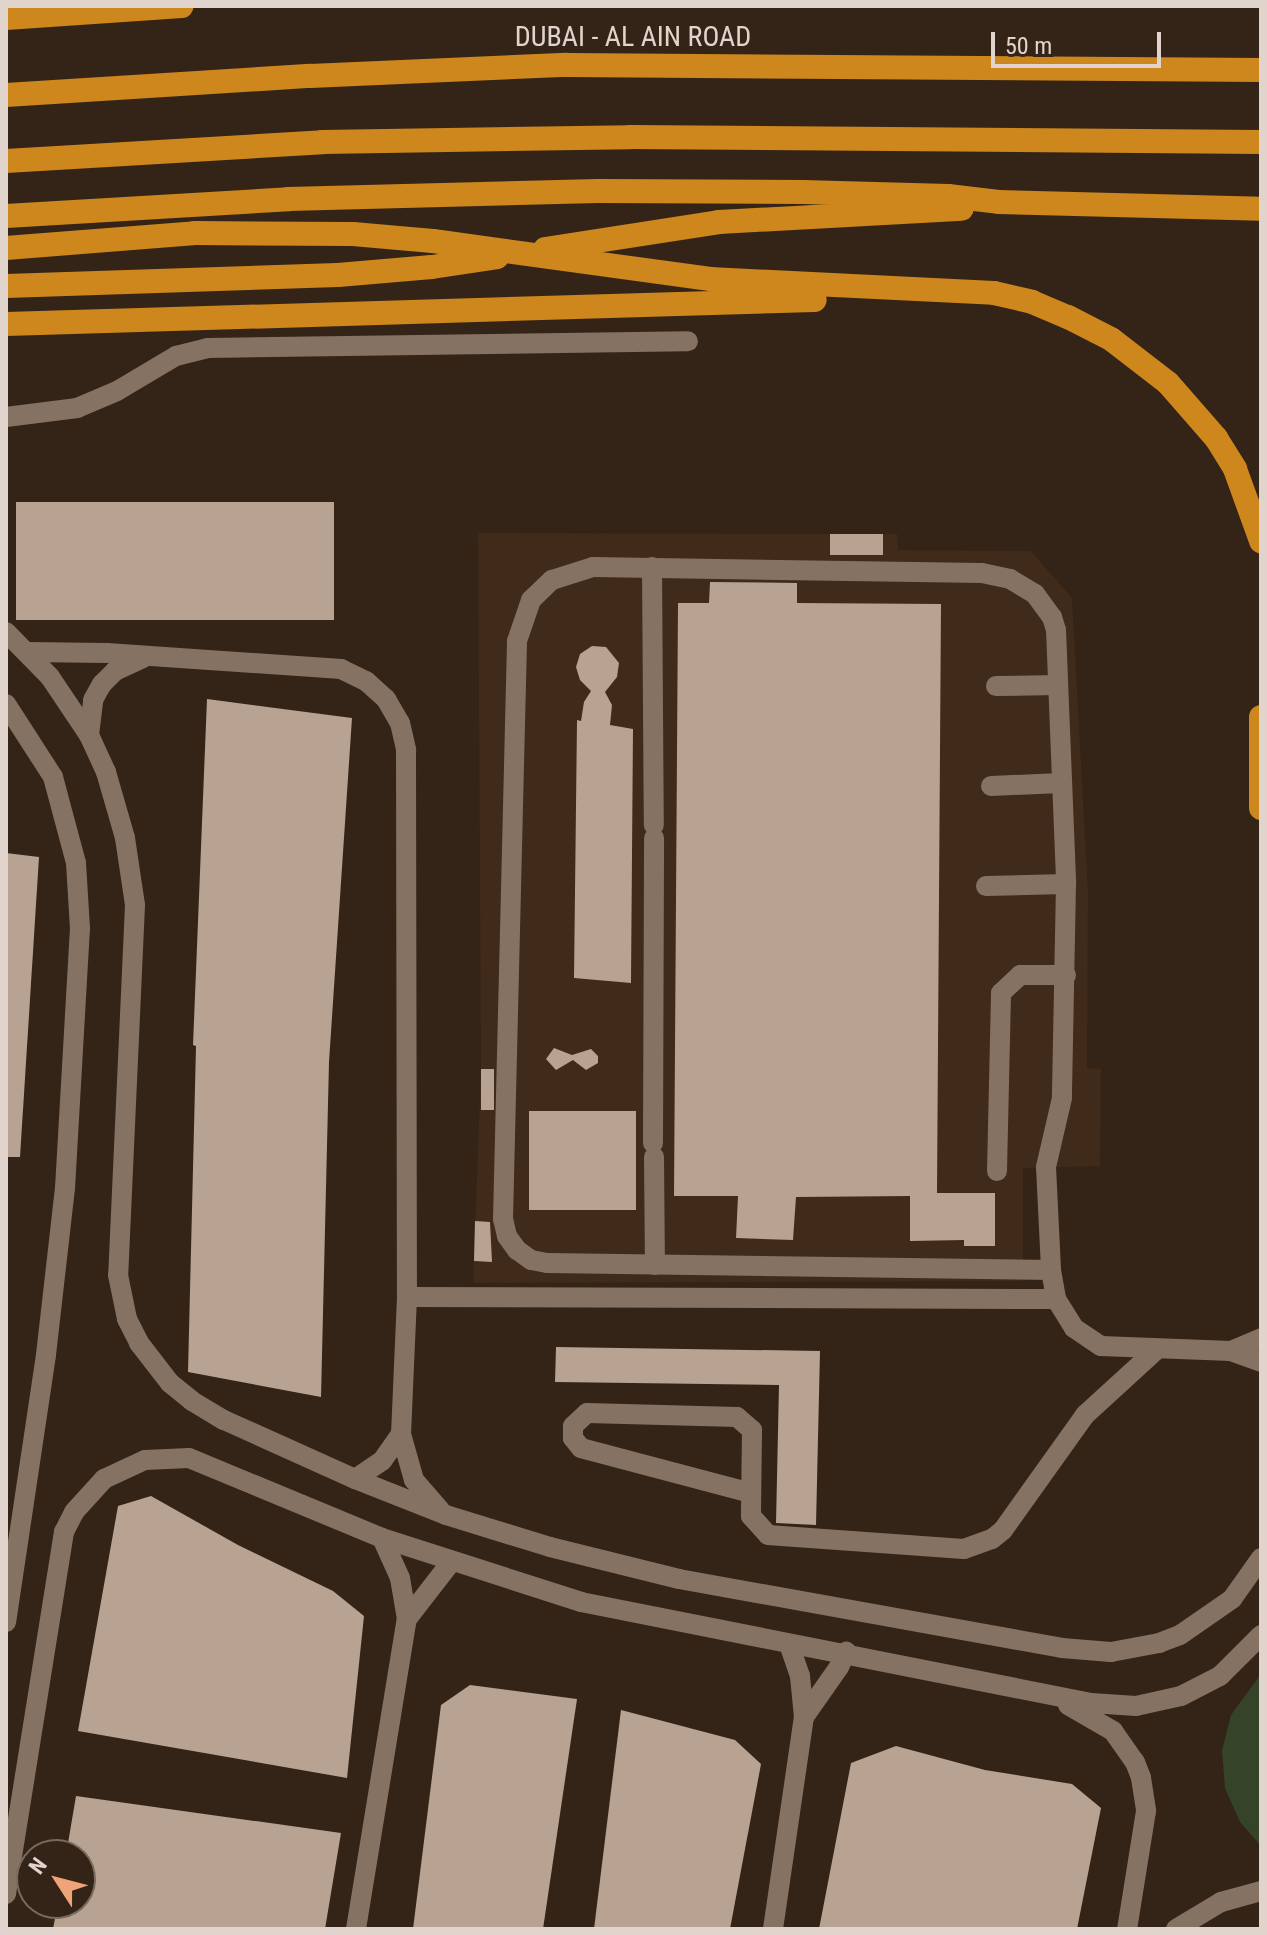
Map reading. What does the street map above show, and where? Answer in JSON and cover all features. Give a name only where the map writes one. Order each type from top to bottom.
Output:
[{"type":"highway","points":[[6,18],[182,6]]},
{"type":"highway","name":"DUBAI - AL AIN ROAD","points":[[6,95],[310,76],[567,65],[1261,70]]},
{"type":"highway","points":[[6,161],[322,142],[584,137],[1261,142]]},
{"type":"highway","points":[[6,216],[288,199],[598,191],[883,194],[999,202],[1261,209]]},
{"type":"highway","points":[[6,286],[338,275],[432,267],[719,222],[927,213],[999,202]]},
{"type":"highway","points":[[6,248],[195,233],[353,234],[433,241],[710,279],[994,293],[1032,302],[1111,339],[1141,360],[1177,392],[1216,438],[1248,497],[1261,541]]},
{"type":"highway","points":[[6,324],[867,298],[924,290]]},
{"type":"highway","points":[[1261,717],[1261,808]]},
{"type":"street","points":[[6,417],[77,408],[117,391],[176,356],[208,348],[688,341]]},
{"type":"street","points":[[1051,1270],[655,1265],[531,1260],[517,1250],[507,1236],[503,1219],[519,626],[541,589],[565,573],[593,567],[996,575],[1023,585],[1052,617],[1058,685],[1066,884],[1066,975],[1062,1098],[1046,1167],[1051,1270],[1056,1299],[1074,1328],[1086,1339],[1118,1349],[1231,1351],[1261,1362]]},
{"type":"street","points":[[652,567],[655,1265]]},
{"type":"street","points":[[6,632],[64,696],[89,735],[117,804],[132,871],[135,905],[131,1061],[118,1275],[127,1319],[153,1364],[192,1401],[224,1420],[355,1479],[446,1515],[562,1550],[679,1579],[1062,1648],[1111,1652],[1159,1643],[1199,1625],[1232,1599],[1261,1558]]},
{"type":"street","points":[[27,652],[341,669],[386,699],[400,723],[406,750],[407,1297],[401,1434],[414,1480],[428,1499],[446,1515]]},
{"type":"street","points":[[89,735],[91,709],[102,684],[130,662],[147,657]]},
{"type":"street","points":[[996,686],[1058,685]]},
{"type":"street","points":[[6,704],[38,748],[61,800],[76,863],[80,928],[64,1203],[46,1355],[6,1622]]},
{"type":"street","points":[[991,786],[1061,783]]},
{"type":"street","points":[[986,886],[1066,884]]},
{"type":"street","points":[[997,1171],[1001,993],[1020,975],[1066,975]]},
{"type":"street","points":[[407,1297],[1056,1299]]},
{"type":"street","points":[[1231,1351],[1261,1338]]},
{"type":"street","points":[[751,1493],[581,1448],[573,1438],[573,1426],[587,1413],[737,1417],[748,1424],[753,1437],[751,1493],[755,1524],[776,1538],[964,1549],[978,1546],[1003,1530],[1085,1415],[1155,1351]]},
{"type":"street","points":[[355,1479],[382,1461],[401,1434]]},
{"type":"street","points":[[6,1894],[64,1532],[88,1494],[104,1479],[145,1460],[189,1458],[382,1538],[581,1602],[1114,1706],[1170,1700],[1220,1676],[1261,1635]]},
{"type":"street","points":[[356,1929],[407,1619],[400,1578],[382,1538]]},
{"type":"street","points":[[407,1619],[451,1562]]},
{"type":"street","points":[[773,1929],[804,1717],[800,1676],[789,1644]]},
{"type":"street","points":[[804,1717],[846,1652]]},
{"type":"street","points":[[1048,1695],[1113,1731],[1130,1754],[1141,1778],[1146,1811],[1127,1929]]},
{"type":"street","points":[[1176,1929],[1221,1902],[1261,1891]]},
{"type":"shaded area","points":[[478,533],[897,534],[898,550],[1031,551],[1072,598],[1088,892],[1087,1068],[1101,1069],[1100,1166],[1023,1168],[1023,1281],[473,1283],[481,1069]]},
{"type":"green space","points":[[1261,1674],[1261,1846],[1240,1822],[1225,1788],[1222,1751],[1231,1715]]},
{"type":"building","points":[[16,502],[334,502],[334,620],[16,620]]},
{"type":"building","points":[[830,534],[883,534],[883,555],[830,555]]},
{"type":"building","points":[[710,582],[797,583],[797,603],[941,604],[937,1193],[995,1193],[995,1246],[964,1246],[964,1240],[910,1241],[910,1196],[796,1197],[793,1240],[736,1238],[738,1196],[674,1196],[678,603],[709,603]]},
{"type":"building","points":[[592,646],[606,647],[619,663],[617,677],[605,692],[612,705],[610,725],[633,729],[631,983],[574,978],[577,720],[581,721],[584,702],[591,691],[580,680],[576,667],[580,654]]},
{"type":"building","points":[[207,699],[352,718],[329,1062],[321,1397],[188,1372],[196,1046],[193,1045]]},
{"type":"building","points":[[6,853],[39,857],[20,1157],[6,1157]]},
{"type":"building","points":[[554,1048],[572,1055],[591,1049],[598,1056],[598,1063],[586,1070],[573,1060],[556,1070],[546,1059]]},
{"type":"building","points":[[481,1069],[494,1069],[494,1110],[481,1110]]},
{"type":"building","points":[[529,1111],[636,1111],[636,1210],[529,1210]]},
{"type":"building","points":[[475,1221],[490,1222],[492,1262],[474,1261]]},
{"type":"building","points":[[556,1347],[820,1351],[816,1525],[776,1523],[779,1385],[555,1382]]},
{"type":"building","points":[[151,1496],[238,1545],[333,1591],[364,1616],[347,1778],[78,1731],[118,1506]]},
{"type":"building","points":[[470,1685],[577,1699],[543,1929],[413,1929],[441,1705]]},
{"type":"building","points":[[621,1710],[735,1740],[761,1764],[730,1929],[594,1929]]},
{"type":"building","points":[[896,1746],[985,1770],[1072,1784],[1101,1808],[1077,1929],[819,1929],[851,1763]]},
{"type":"building","points":[[76,1796],[341,1833],[325,1929],[53,1929],[55,1919],[96,1919],[96,1839],[69,1839]]}]
